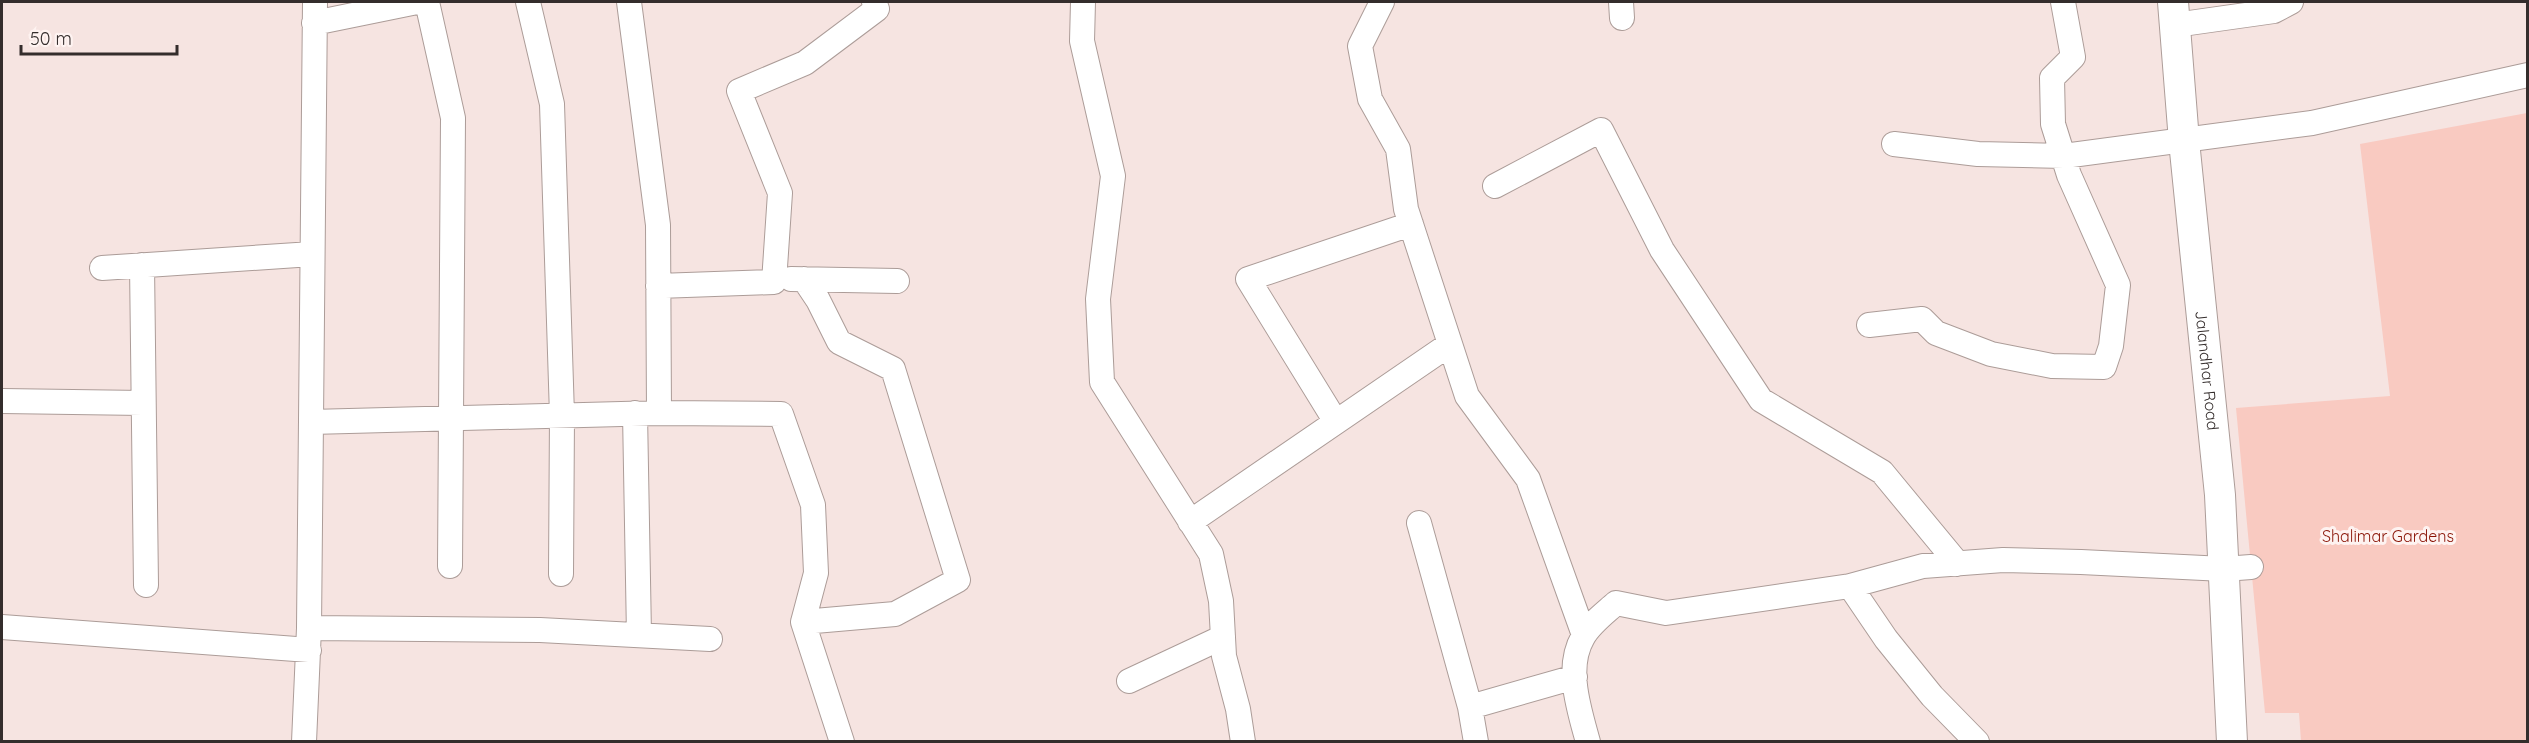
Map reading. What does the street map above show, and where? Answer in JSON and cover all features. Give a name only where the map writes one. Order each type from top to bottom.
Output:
[{"type":"main road","name":"Jalandhar Road","points":[[2174,13],[2184,141],[2220,495],[2237,568],[2232,741]]},
{"type":"street","points":[[304,741],[309,639],[314,12],[417,2]]},
{"type":"street","points":[[427,2],[453,118],[450,566]]},
{"type":"street","points":[[528,2],[552,104],[562,416],[561,574]]},
{"type":"street","points":[[629,2],[658,225],[659,413]]},
{"type":"street","points":[[658,286],[774,282],[780,193],[738,91],[805,63],[877,9],[874,2]]},
{"type":"street","points":[[1083,2],[1082,41],[1113,176],[1098,299],[1102,382],[1211,554],[1221,601],[1224,656],[1239,709],[1243,741]]},
{"type":"street","points":[[1382,2],[1359,46],[1370,99],[1398,149],[1406,208],[1467,396],[1528,479],[1584,635]]},
{"type":"street","points":[[1869,326],[1922,319],[1936,333],[1991,354],[2052,366],[2104,367],[2111,346],[2118,285],[2069,175],[2053,124],[2052,78],[2073,57],[2063,2]]},
{"type":"street","points":[[2174,13],[2274,11],[2291,2]]},
{"type":"street","points":[[1894,144],[1978,154],[2064,156],[2312,123],[2528,75]]},
{"type":"street","points":[[1495,186],[1601,130],[1662,250],[1761,400],[1882,472],[1958,564]]},
{"type":"street","points":[[1335,422],[1248,279],[1411,224]]},
{"type":"street","points":[[102,268],[312,254]]},
{"type":"street","points":[[142,265],[146,585]]},
{"type":"street","points":[[774,278],[897,281]]},
{"type":"street","points":[[803,622],[896,614],[958,580],[893,369],[839,342],[818,300],[804,279]]},
{"type":"street","points":[[1190,522],[1450,344]]},
{"type":"street","points":[[2,401],[143,403]]},
{"type":"street","points":[[311,422],[659,413],[782,414],[813,505],[816,573],[803,622],[842,741]]},
{"type":"street","points":[[635,414],[639,635]]},
{"type":"street","points":[[1419,523],[1470,707],[1476,741]]},
{"type":"street","points":[[1588,741],[1578,707],[1573,659],[1584,635],[1616,603],[1666,613],[1850,586],[1923,566],[2003,561],[2237,568]]},
{"type":"street","points":[[1850,586],[1886,639],[1932,696],[1977,741]]},
{"type":"street","points":[[2,627],[309,639],[540,630],[710,639]]},
{"type":"street","points":[[1129,681],[1223,637]]},
{"type":"street","points":[[1470,707],[1575,677]]},
{"type":"green space","name":"Shalimar Gardens","points":[[2527,113],[2527,741],[2301,741],[2299,713],[2265,713],[2236,408],[2390,396],[2360,144]]}]
